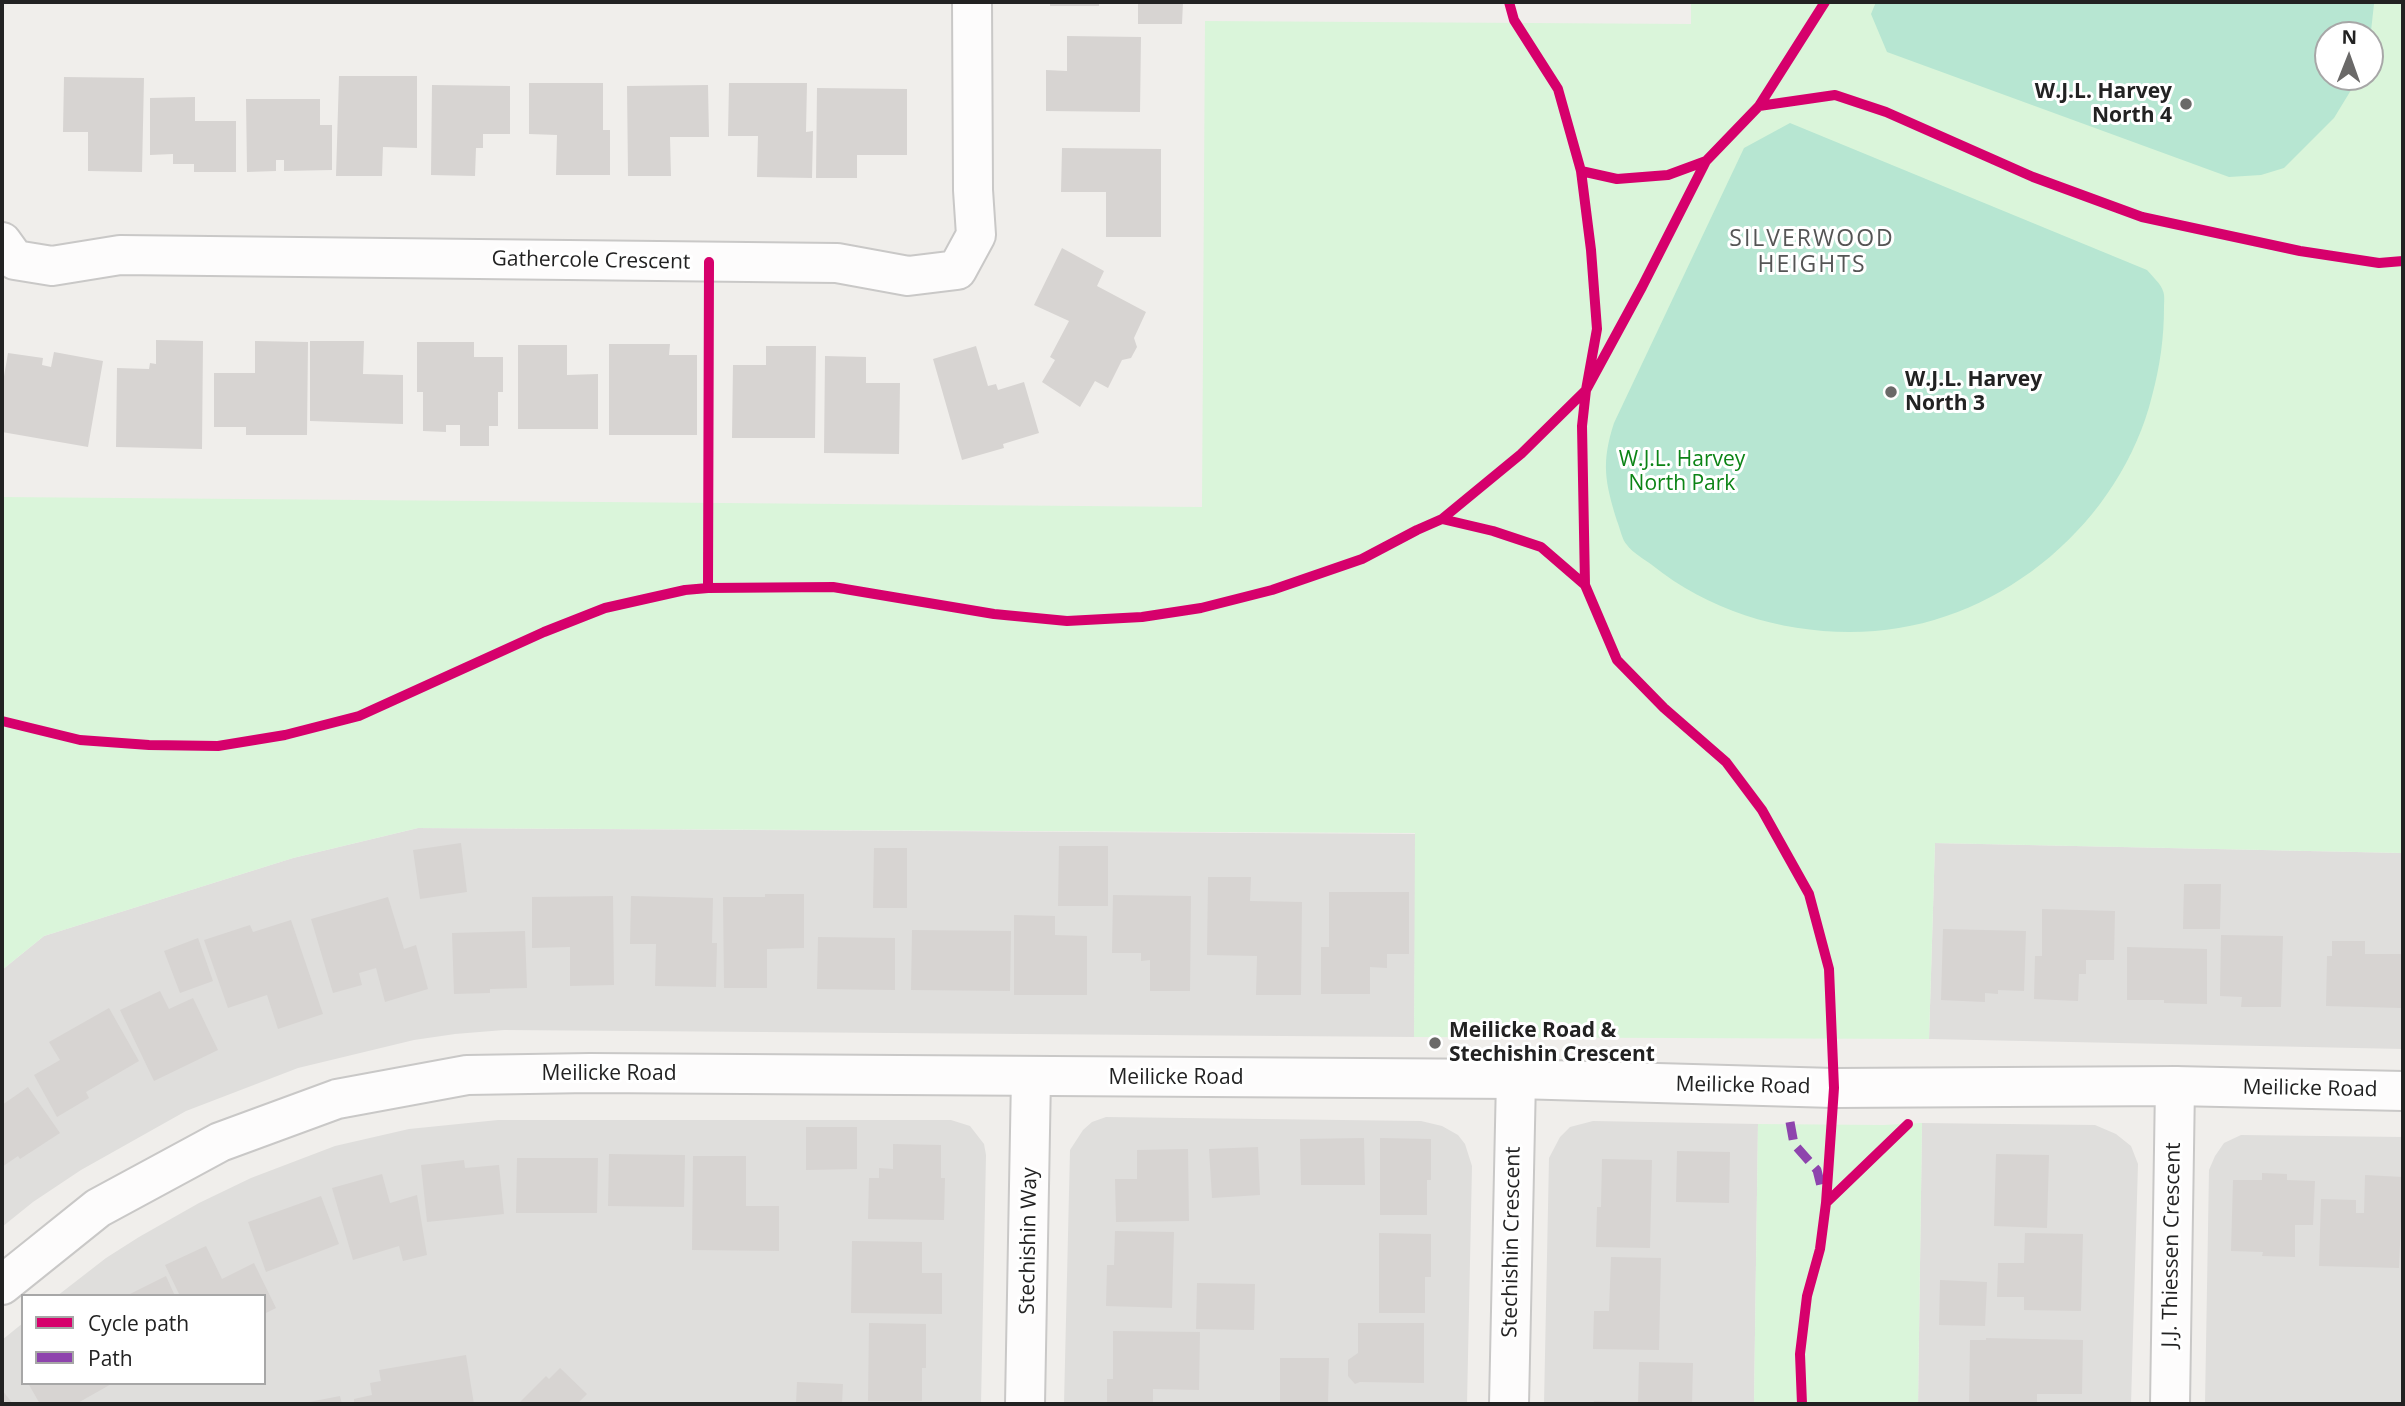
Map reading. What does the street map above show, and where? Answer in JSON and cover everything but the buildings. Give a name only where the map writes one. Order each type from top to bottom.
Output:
[{"type":"street","name":"Gathercole Crescent","points":[[2,242],[15,261],[52,265],[120,255],[837,263],[908,276],[957,270],[976,235],[972,190],[972,2]]},
{"type":"street","name":"Meilicke Road","points":[[2,1285],[97,1208],[220,1142],[337,1099],[467,1075],[590,1073],[1516,1079],[1833,1088],[2175,1086],[2403,1091]]},
{"type":"street","name":"Stechishin Way","points":[[1025,1404],[1031,1077]]},
{"type":"street","name":"Stechishin Crescent","points":[[1509,1404],[1516,1079]]},
{"type":"street","name":"J.J. Thiessen Crescent","points":[[2171,1404],[2175,1086]]},
{"type":"shaded area","points":[[418,828],[1416,834],[1414,1037],[504,1030],[455,1034],[414,1040],[298,1068],[186,1111],[81,1170],[33,1202],[2,1227],[2,970],[44,936],[293,858]]},
{"type":"shaded area","points":[[1935,843],[2403,853],[2403,1049],[1929,1039]]},
{"type":"shaded area","points":[[1106,1117],[1421,1121],[1442,1126],[1458,1135],[1465,1144],[1472,1166],[1467,1404],[1064,1404],[1070,1150],[1083,1130],[1092,1122]]},
{"type":"shaded area","points":[[498,1120],[951,1120],[970,1126],[984,1144],[986,1155],[981,1404],[2,1404],[2,1340],[21,1325],[21,1385],[266,1385],[266,1294],[60,1294],[106,1258],[139,1237],[199,1203],[251,1178],[335,1146],[409,1129]]},
{"type":"shaded area","points":[[1593,1121],[1758,1124],[1754,1404],[1544,1404],[1549,1158],[1560,1137],[1570,1127]]},
{"type":"shaded area","points":[[1922,1123],[2095,1125],[2116,1134],[2131,1146],[2138,1164],[2131,1404],[1918,1404]]},
{"type":"shaded area","points":[[2241,1135],[2403,1137],[2403,1404],[2205,1404],[2209,1170],[2224,1143]]},
{"type":"green space","name":"W.J.L. Harvey North Park","points":[[1691,2],[2403,2],[2403,853],[1935,843],[1929,1039],[1414,1037],[1415,833],[418,828],[293,858],[44,936],[2,970],[2,497],[1202,507],[1205,21],[1691,24]]},
{"type":"green space","name":"W.J.L. Harvey North 4","points":[[1876,2],[2374,2],[2372,21],[2314,21],[2314,91],[2350,91],[2334,118],[2284,168],[2261,175],[2229,177],[1887,52],[1871,14]]},
{"type":"green space","name":"W.J.L. Harvey North 3","points":[[1790,123],[2147,270],[2164,293],[2162,341],[2152,396],[2136,442],[2114,484],[2085,523],[2050,557],[2011,585],[1968,608],[1923,623],[1875,631],[1816,630],[1757,619],[1729,609],[1676,582],[1632,551],[1624,540],[1613,507],[1607,483],[1606,461],[1614,423],[1744,148]]},
{"type":"green space","points":[[1922,1123],[1918,1404],[1754,1404],[1758,1124]]},
{"type":"marked path","points":[[1790,1122],[1794,1144],[1817,1170],[1822,1190]]},
{"type":"cycle path","points":[[1509,2],[1514,20],[1558,89],[1581,171],[1597,329],[1582,426],[1585,585],[1617,660],[1664,708],[1726,762],[1762,810],[1809,894],[1829,969],[1834,1088],[1826,1203],[1820,1249],[1807,1296],[1800,1354],[1802,1404]]},
{"type":"cycle path","points":[[1581,171],[1617,179],[1668,175],[1706,161],[1759,106],[1825,2]]},
{"type":"cycle path","points":[[1759,106],[1835,95],[1886,112],[2033,177],[2142,217],[2300,251],[2379,263],[2403,261]]},
{"type":"cycle path","points":[[1442,519],[1521,454],[1586,390],[1706,161]]},
{"type":"cycle path","points":[[708,588],[709,262]]},
{"type":"cycle path","points":[[2,721],[80,740],[149,745],[218,746],[285,735],[359,716],[544,632],[605,608],[685,590],[833,587],[994,614],[1067,621],[1142,617],[1201,608],[1272,590],[1362,559],[1442,519],[1493,531],[1541,547],[1585,585]]},
{"type":"cycle path","points":[[1826,1203],[1908,1124]]},
{"type":"place","name":"W.J.L. Harvey North 4","points":[[2186,104]]},
{"type":"place","name":"W.J.L. Harvey North 3","points":[[1891,392]]},
{"type":"place","name":"Meilicke Road & Stechishin Crescent","points":[[1435,1043]]},
{"type":"district","name":"SILVERWOOD HEIGHTS","points":[[1812,252]]}]
